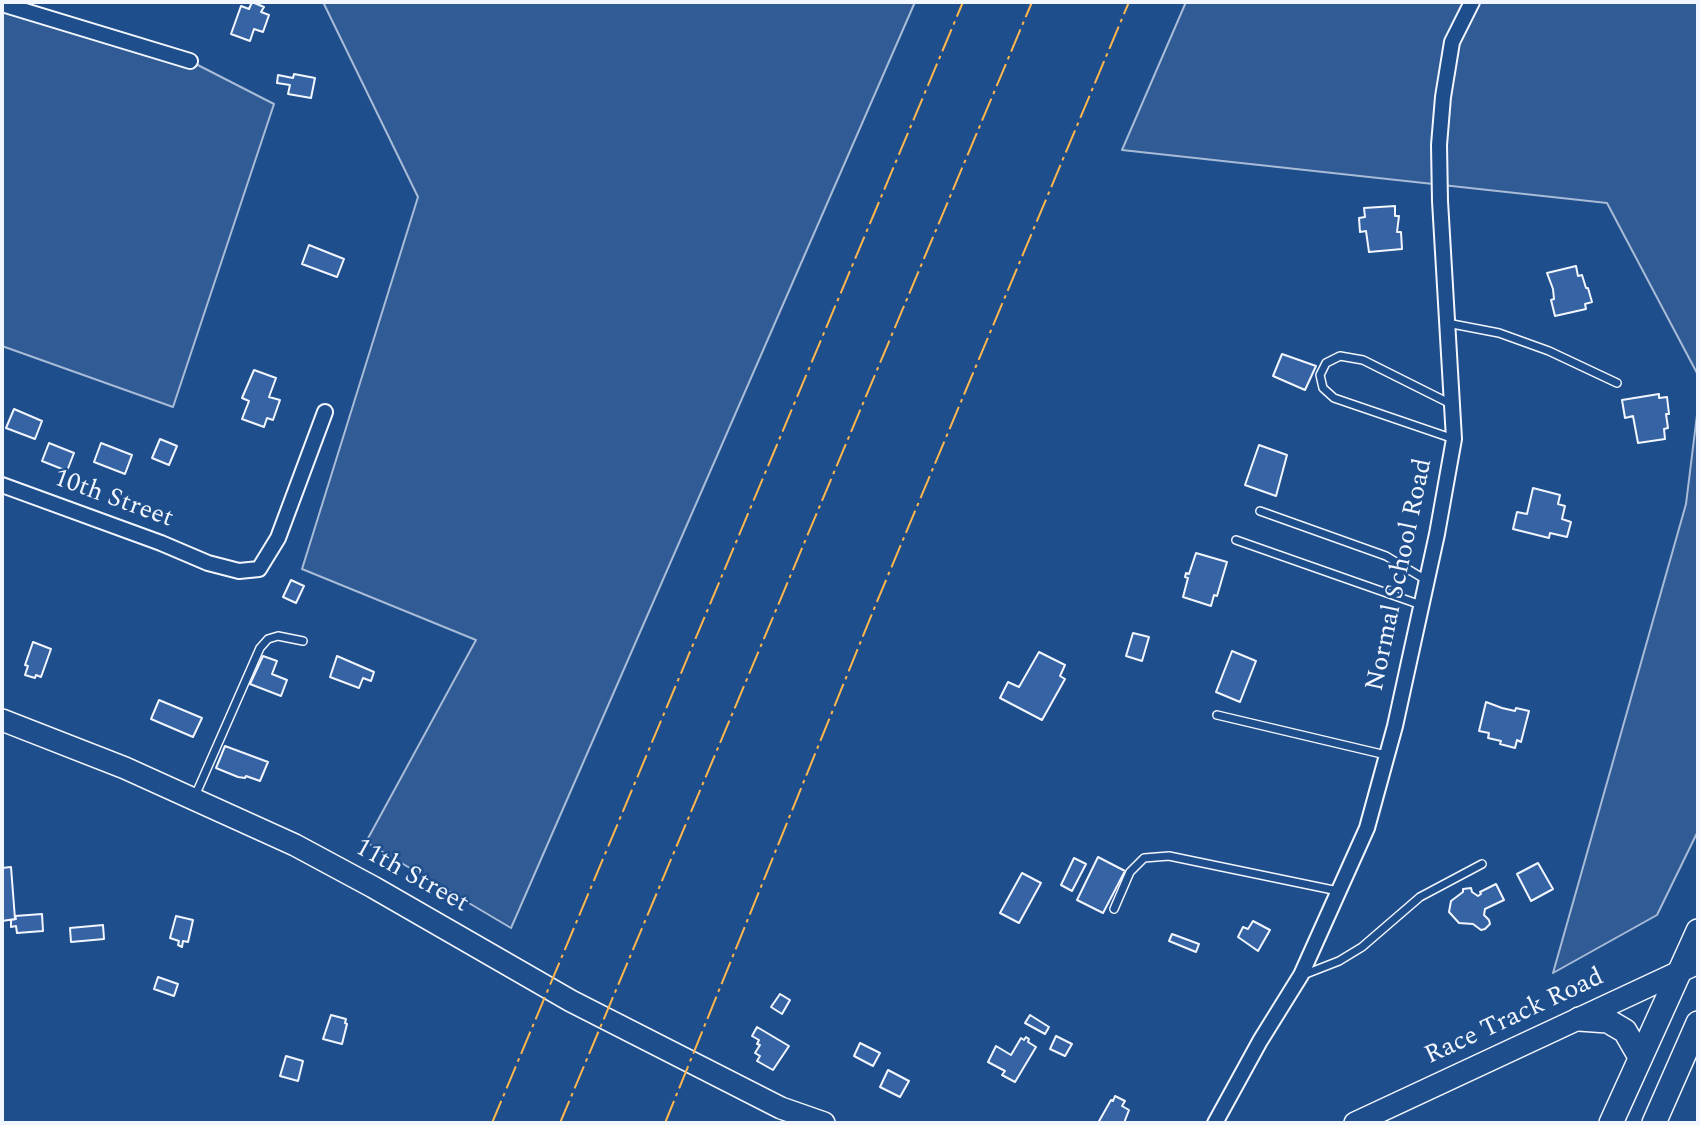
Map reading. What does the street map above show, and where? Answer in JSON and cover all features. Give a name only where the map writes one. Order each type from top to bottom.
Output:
[{"type":"main road","name":"11th Street","points":[[2,720],[194,798],[295,845],[571,1001],[781,1108]]},
{"type":"main road","points":[[1611,1123],[1640,1057],[1688,968],[1698,930]]},
{"type":"main road","name":"Race Track Road","points":[[1355,1123],[1688,968]]},
{"type":"main road","points":[[1579,1019],[1608,1021],[1625,1031],[1640,1057]]},
{"type":"main road","points":[[1654,1123],[1698,1023]]},
{"type":"main road","points":[[781,1108],[824,1123]]},
{"type":"street","name":"Normal School Road","points":[[1215,1123],[1260,1041],[1301,975],[1367,828],[1422,606],[1454,439],[1440,173],[1443,97],[1452,42],[1472,2]]},
{"type":"street","points":[[2,4],[190,61]]},
{"type":"street","name":"10th Street","points":[[2,485],[208,563],[239,571],[259,569],[278,538],[325,412]]},
{"type":"street","points":[[781,1108],[805,1123]]},
{"type":"lane","points":[[1446,323],[1469,326],[1549,351],[1617,383]]},
{"type":"lane","points":[[1452,405],[1363,360],[1340,356],[1326,363],[1320,375],[1323,388],[1334,398],[1454,439]]},
{"type":"lane","points":[[1260,511],[1387,556],[1427,581]]},
{"type":"lane","points":[[1236,540],[1422,606]]},
{"type":"lane","points":[[194,798],[260,648],[268,639],[278,636],[303,641]]},
{"type":"lane","points":[[1217,715],[1387,755]]},
{"type":"lane","points":[[1114,909],[1130,872],[1144,858],[1169,856],[1338,892]]},
{"type":"lane","points":[[1301,975],[1339,961],[1362,947],[1420,897],[1482,864]]},
{"type":"shaded area","points":[[323,2],[915,2],[511,928],[366,842],[476,640],[302,569],[418,197]]},
{"type":"shaded area","points":[[1186,2],[1698,2],[1698,375],[1607,203],[1122,150]]},
{"type":"shaded area","points":[[2,7],[190,61],[274,104],[173,407],[2,346]]},
{"type":"shaded area","points":[[1698,407],[1698,831],[1657,915],[1553,973],[1686,504]]},
{"type":"building","points":[[252,2],[264,7],[261,12],[269,15],[263,32],[254,29],[250,41],[231,34],[241,6],[249,9]]},
{"type":"building","points":[[294,74],[315,78],[311,98],[288,94],[290,85],[277,83],[278,75],[293,78]]},
{"type":"building","points":[[1395,206],[1395,216],[1399,216],[1397,232],[1401,232],[1402,249],[1369,252],[1366,231],[1360,232],[1359,218],[1365,217],[1364,208]]},
{"type":"building","points":[[309,245],[344,259],[337,277],[302,264]]},
{"type":"building","points":[[1576,266],[1578,276],[1582,275],[1592,302],[1585,304],[1586,309],[1555,316],[1551,300],[1554,299],[1553,289],[1547,273]]},
{"type":"building","points":[[1282,354],[1316,366],[1305,390],[1273,376]]},
{"type":"building","points":[[254,370],[276,378],[269,397],[280,400],[273,420],[267,418],[264,427],[242,419],[249,401],[242,398]]},
{"type":"building","points":[[1659,394],[1659,398],[1667,397],[1669,414],[1666,414],[1668,428],[1664,429],[1665,439],[1638,443],[1633,416],[1625,418],[1622,400]]},
{"type":"building","points":[[14,409],[42,421],[35,439],[6,428]]},
{"type":"building","points":[[160,439],[177,446],[169,465],[152,458]]},
{"type":"building","points":[[49,443],[74,453],[67,471],[42,461]]},
{"type":"building","points":[[101,443],[132,455],[125,474],[94,462]]},
{"type":"building","points":[[1259,445],[1287,455],[1276,496],[1245,485]]},
{"type":"building","points":[[1533,488],[1560,495],[1558,504],[1565,506],[1562,519],[1571,522],[1567,537],[1550,533],[1549,538],[1513,529],[1517,512],[1527,514]]},
{"type":"building","points":[[1196,553],[1227,562],[1217,596],[1214,595],[1211,606],[1183,597],[1188,578],[1185,577],[1186,573],[1189,574]]},
{"type":"building","points":[[291,580],[304,586],[296,603],[283,597]]},
{"type":"building","points":[[1133,633],[1149,637],[1142,661],[1126,656]]},
{"type":"building","points":[[33,642],[51,649],[41,677],[36,675],[35,678],[25,675],[28,666],[25,665]]},
{"type":"building","points":[[1232,651],[1256,661],[1240,702],[1216,692]]},
{"type":"building","points":[[1039,652],[1065,665],[1060,676],[1065,679],[1042,720],[1000,698],[1008,682],[1019,687]]},
{"type":"building","points":[[263,656],[277,661],[272,674],[287,680],[281,696],[250,684]]},
{"type":"building","points":[[337,656],[374,672],[371,681],[363,678],[359,688],[330,677]]},
{"type":"building","points":[[159,700],[202,718],[193,737],[151,719]]},
{"type":"building","points":[[1486,702],[1515,711],[1516,708],[1529,711],[1521,742],[1517,740],[1515,748],[1500,744],[1501,741],[1488,738],[1489,733],[1479,731]]},
{"type":"building","points":[[225,746],[268,762],[260,781],[246,776],[238,777],[216,768]]},
{"type":"building","points":[[1098,857],[1125,871],[1103,913],[1077,900]]},
{"type":"building","points":[[1074,858],[1086,864],[1072,891],[1061,885]]},
{"type":"building","points":[[1538,863],[1553,889],[1531,901],[1517,874]]},
{"type":"building","points":[[11,867],[15,919],[2,921],[2,868]]},
{"type":"building","points":[[1022,873],[1041,883],[1019,923],[1000,913]]},
{"type":"building","points":[[1496,884],[1504,900],[1485,909],[1484,915],[1490,924],[1485,929],[1481,930],[1473,924],[1459,923],[1449,912],[1451,901],[1463,892],[1463,889],[1471,888],[1478,896],[1480,892]]},
{"type":"building","points":[[42,914],[43,931],[17,933],[16,926],[11,927],[11,920],[16,919],[15,916]]},
{"type":"building","points":[[176,916],[193,920],[188,942],[183,941],[182,947],[178,945],[179,941],[170,938]]},
{"type":"building","points":[[1253,921],[1270,930],[1258,951],[1238,937],[1243,927],[1248,929]]},
{"type":"building","points":[[103,925],[104,939],[71,942],[70,928]]},
{"type":"building","points":[[1172,934],[1199,944],[1196,952],[1169,941]]},
{"type":"building","points":[[158,977],[178,984],[174,996],[154,989]]},
{"type":"building","points":[[780,994],[790,1000],[782,1014],[771,1007]]},
{"type":"building","points":[[331,1015],[346,1019],[342,1044],[323,1039]]},
{"type":"building","points":[[1030,1015],[1049,1027],[1045,1034],[1025,1023]]},
{"type":"building","points":[[757,1027],[789,1046],[773,1070],[757,1061],[760,1056],[755,1053],[760,1045],[757,1044],[759,1040],[752,1036]]},
{"type":"building","points":[[1056,1036],[1072,1044],[1065,1056],[1050,1049]]},
{"type":"building","points":[[1026,1037],[1028,1042],[1036,1047],[1015,1082],[1002,1075],[1005,1071],[988,1062],[996,1046],[1011,1055],[1021,1038],[1024,1040]]},
{"type":"building","points":[[860,1043],[880,1053],[873,1066],[854,1056]]},
{"type":"building","points":[[286,1056],[303,1061],[298,1081],[280,1076]]},
{"type":"building","points":[[888,1070],[909,1081],[900,1097],[880,1087]]},
{"type":"building","points":[[1115,1096],[1125,1101],[1122,1106],[1129,1110],[1124,1123],[1098,1123],[1111,1100],[1113,1101]]},
{"type":"power","points":[[492,1123],[963,2]]},
{"type":"power","points":[[560,1123],[1032,2]]},
{"type":"power","points":[[665,1123],[876,604],[1129,2]]}]
